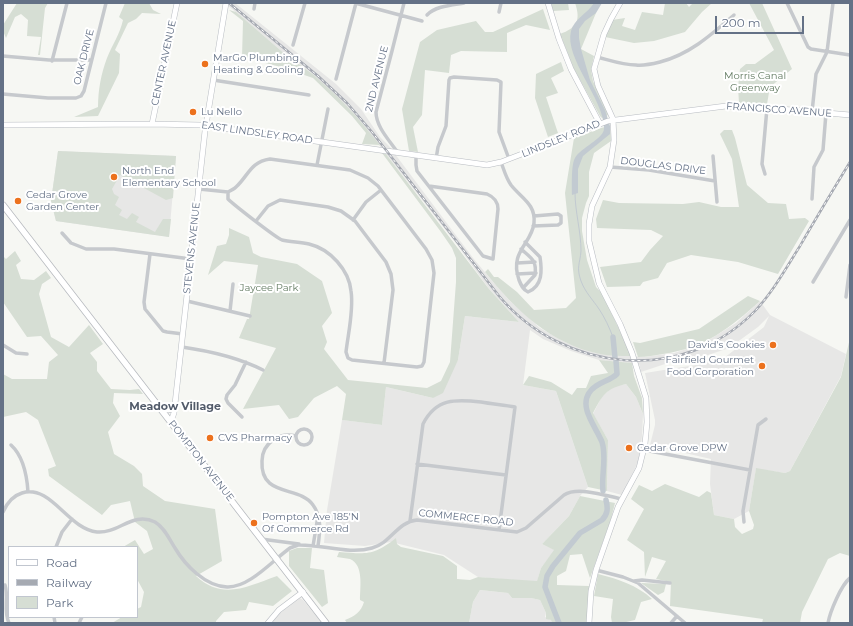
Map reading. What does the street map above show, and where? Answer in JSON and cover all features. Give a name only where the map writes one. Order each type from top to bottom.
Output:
[{"type":"main road","name":"CENTER AVENUE","points":[[152,124],[177,3]]},
{"type":"main road","name":"STEVENS AVENUE","points":[[171,422],[174,413],[182,348],[206,126],[226,3]]},
{"type":"main road","points":[[548,3],[559,39],[571,69],[601,123]]},
{"type":"main road","points":[[589,623],[591,591],[596,570],[613,520],[622,499],[637,472],[644,450],[648,418],[644,393],[629,344],[596,276],[590,250],[589,224],[592,206],[610,167],[614,140],[611,120],[594,74],[595,64],[611,19],[620,3]]},
{"type":"main road","name":"FRANCISCO AVENUE","points":[[611,120],[726,106],[850,115]]},
{"type":"main road","name":"LINDSLEY ROAD","points":[[509,159],[611,120]]},
{"type":"main road","name":"EAST LINDSLEY ROAD","points":[[3,125],[152,124],[206,126],[483,165],[509,159]]},
{"type":"main road","name":"POMPTON AVENUE","points":[[3,205],[326,623]]},
{"type":"main road","points":[[161,409],[168,411],[175,406]]},
{"type":"main road","points":[[268,623],[279,610],[302,592]]},
{"type":"street","points":[[52,60],[67,3]]},
{"type":"street","name":"OAK DRIVE","points":[[3,94],[62,99],[77,98],[82,94],[106,3]]},
{"type":"street","points":[[254,9],[255,3]]},
{"type":"street","points":[[293,45],[304,3]]},
{"type":"street","points":[[336,79],[356,3],[422,21]]},
{"type":"street","name":"2ND AVENUE","points":[[398,153],[378,124],[376,112],[404,3]]},
{"type":"street","points":[[427,15],[432,10],[453,4],[464,3]]},
{"type":"street","points":[[499,12],[501,3]]},
{"type":"street","points":[[787,3],[808,48],[850,55]]},
{"type":"street","points":[[812,112],[816,74],[827,52],[832,3]]},
{"type":"street","points":[[597,57],[636,65],[647,65],[664,61],[697,46],[734,15]]},
{"type":"street","points":[[3,56],[52,60],[91,60]]},
{"type":"street","points":[[436,159],[438,147],[445,130],[449,80],[450,78],[454,77],[497,80],[501,82],[499,132],[509,159]]},
{"type":"street","points":[[213,80],[309,95]]},
{"type":"street","points":[[765,174],[762,164],[767,108]]},
{"type":"street","points":[[317,165],[328,109]]},
{"type":"street","points":[[812,199],[814,168],[823,150],[826,113]]},
{"type":"street","points":[[416,156],[416,169],[429,186],[483,256],[493,258],[498,209],[497,202],[494,198],[487,194],[429,186]]},
{"type":"street","points":[[713,156],[717,202]]},
{"type":"street","points":[[198,189],[228,192],[236,187],[253,166],[264,160],[276,159],[350,170],[372,180],[426,249],[432,260],[434,273],[424,364],[418,367],[352,360],[346,355],[352,293],[346,274],[333,257],[322,249],[314,245],[280,239],[232,203],[228,199],[228,192]]},
{"type":"street","points":[[501,162],[509,181],[528,202],[534,216],[533,226],[521,248],[517,263],[517,274],[523,288],[528,292],[532,290],[540,281],[540,257],[525,242]]},
{"type":"street","name":"DOUGLAS DRIVE","points":[[610,167],[649,170],[715,181]]},
{"type":"street","points":[[353,220],[366,202],[381,190]]},
{"type":"street","points":[[256,221],[270,204],[282,200],[332,207],[345,213],[353,220],[386,262],[392,274],[393,290],[384,363]]},
{"type":"street","points":[[533,226],[558,225],[562,221],[561,216],[558,214],[534,216]]},
{"type":"street","points":[[813,282],[850,220]]},
{"type":"street","points":[[62,232],[71,243],[86,249],[114,249],[191,259]]},
{"type":"street","points":[[521,248],[535,262],[536,273],[523,288]]},
{"type":"street","points":[[150,254],[144,302],[145,307],[163,331],[183,334]]},
{"type":"street","points":[[517,263],[535,262]]},
{"type":"street","points":[[846,297],[850,265]]},
{"type":"street","points":[[517,274],[536,273]]},
{"type":"street","points":[[230,311],[233,284]]},
{"type":"street","points":[[186,301],[250,316]]},
{"type":"street","points":[[3,345],[16,353],[27,354]]},
{"type":"street","points":[[182,348],[202,350],[246,362],[263,370]]},
{"type":"street","points":[[242,417],[226,399],[227,395],[235,386],[246,362]]},
{"type":"street","points":[[410,521],[423,424],[430,413],[440,405],[452,400],[461,400],[515,407],[499,530]]},
{"type":"street","points":[[744,522],[743,511],[758,425],[766,419]]},
{"type":"street","points":[[303,429],[308,430],[312,437],[309,444],[304,445],[299,443],[296,436],[303,429]]},
{"type":"street","points":[[296,436],[283,436],[270,443],[262,456],[263,471],[268,480],[275,487],[300,494],[307,498],[314,506],[320,523],[318,546]]},
{"type":"street","points":[[3,512],[8,503],[14,497],[28,492],[26,474],[17,450],[11,445]]},
{"type":"street","points":[[644,450],[750,470]]},
{"type":"street","points":[[417,464],[506,475]]},
{"type":"street","name":"COMMERCE ROAD","points":[[261,539],[313,546],[357,550],[371,549],[385,542],[400,526],[410,521],[417,520],[514,532],[524,530],[568,492],[576,491],[622,499]]},
{"type":"street","name":"COMMERCE ROAD","points":[[28,492],[35,492],[44,496],[84,528],[98,532],[113,529],[134,520],[144,519],[154,522],[164,530],[177,552],[191,568],[206,580],[221,586],[232,587],[241,585],[253,578],[290,548],[304,545]]},
{"type":"street","points":[[313,546],[318,515]]},
{"type":"street","points":[[56,546],[60,536],[72,519]]},
{"type":"street","points":[[596,570],[633,581],[642,586],[685,623]]},
{"type":"street","points":[[828,623],[833,607],[846,582],[850,578]]},
{"type":"street","points":[[633,581],[642,580],[670,583]]},
{"type":"street","points":[[5,585],[7,592],[6,614],[8,623]]},
{"type":"street","points":[[671,623],[677,616]]},
{"type":"shaded area","points":[[225,3],[235,3],[336,84],[361,109],[380,137],[389,146],[473,258],[509,300],[540,328],[565,342],[593,352],[644,357],[674,353],[712,338],[736,323],[760,301],[770,315],[846,354],[841,376],[790,471],[785,473],[756,469],[749,511],[734,519],[714,515],[710,484],[711,459],[650,445],[655,420],[645,373],[702,364],[724,358],[764,327],[769,316],[758,327],[729,348],[702,357],[668,363],[641,372],[639,364],[599,360],[571,351],[543,339],[530,330],[523,385],[556,391],[588,487],[580,496],[569,516],[542,544],[555,550],[541,568],[537,582],[478,577],[444,555],[391,542],[365,546],[324,543],[327,510],[342,420],[382,425],[386,387],[433,398],[458,360],[465,316],[519,322],[489,289],[455,242],[357,117],[314,75],[286,55]]},
{"type":"shaded area","points":[[594,3],[602,3],[596,13],[585,21],[579,29],[579,38],[590,80],[605,110],[610,126],[610,134],[583,156],[578,169],[578,193],[572,195],[572,170],[575,158],[582,150],[601,136],[604,128],[598,104],[578,66],[570,42],[571,31],[575,23]]},
{"type":"shaded area","name":"North End Elementary School","points":[[58,151],[176,156],[169,237],[56,221],[51,201]]},
{"type":"shaded area","points":[[626,384],[636,397],[643,414],[639,460],[622,495],[607,491],[608,440],[593,414],[602,396],[613,387]]},
{"type":"shaded area","points":[[480,590],[508,593],[512,598],[531,598],[540,600],[546,613],[545,617],[551,620],[552,623],[469,623],[473,602]]},
{"type":"shaded area","points":[[300,598],[322,623],[271,623],[279,614]]},
{"type":"green space","points":[[17,3],[48,3],[45,8],[40,55],[38,55],[41,37],[27,36],[28,20],[21,14],[15,17],[6,38],[3,31],[3,25]]},
{"type":"green space","points":[[125,3],[149,3],[153,10],[161,14],[142,13],[136,19],[128,23],[115,50],[120,54],[119,73],[98,116],[74,117],[98,107],[99,88],[103,70],[122,25],[123,20],[119,17]]},
{"type":"green space","points":[[551,3],[568,3],[569,10],[553,11]]},
{"type":"green space","points":[[575,3],[596,3],[596,13],[581,49],[594,56],[591,70],[593,81],[608,114],[602,118],[573,67],[560,34],[566,32],[576,23],[578,14]]},
{"type":"green space","points":[[665,3],[686,3],[689,7],[693,3],[712,3],[685,32],[654,41],[634,43],[605,37],[612,20],[625,18],[622,26],[635,30],[642,12],[663,15]]},
{"type":"green space","name":"Morris Canal Greenway","points":[[749,3],[762,3],[792,69],[770,87],[767,104],[739,103],[738,87],[740,69],[746,64],[755,64],[774,50]]},
{"type":"green space","points":[[543,9],[550,30],[526,25],[507,33],[507,52],[461,51],[451,55],[449,73],[425,70],[422,115],[413,127],[418,152],[409,151],[402,109],[420,42],[437,30],[476,21],[485,32],[493,32]]},
{"type":"green space","points":[[229,10],[236,12],[286,55],[314,75],[357,117],[380,145],[362,144],[366,133],[352,116],[313,78],[281,67],[242,57],[243,21]]},
{"type":"green space","points":[[561,62],[564,71],[551,78],[558,93],[546,97],[558,133],[548,137],[535,98],[536,74]]},
{"type":"green space","points":[[610,126],[611,141],[594,153],[589,172],[589,196],[582,218],[582,231],[587,260],[596,287],[602,293],[631,356],[604,355],[582,349],[550,334],[535,324],[522,312],[485,272],[488,269],[494,277],[498,277],[517,292],[534,310],[566,308],[576,298],[565,193],[574,138]]},
{"type":"green space","points":[[724,130],[732,130],[747,185],[768,203],[786,204],[789,219],[805,218],[809,221],[778,274],[738,262],[691,255],[667,263],[658,278],[643,282],[640,286],[607,287],[600,267],[641,262],[663,236],[651,230],[597,228],[596,219],[603,200],[619,203],[683,204],[699,202],[721,207],[739,207],[732,159],[720,134]]},
{"type":"green space","name":"North End Elementary School","points":[[58,151],[176,156],[173,198],[166,200],[120,175],[112,189],[114,194],[119,197],[115,205],[122,210],[119,215],[127,219],[132,213],[139,217],[136,222],[155,232],[163,219],[171,219],[169,237],[56,221],[51,201]]},
{"type":"green space","name":"Jaycee Park","points":[[382,153],[386,154],[489,289],[519,322],[465,316],[458,360],[443,393],[433,398],[386,387],[382,425],[342,420],[346,394],[337,386],[314,398],[298,417],[289,419],[279,405],[243,409],[276,348],[239,338],[247,319],[249,319],[258,265],[224,261],[208,275],[217,246],[226,244],[229,235],[229,228],[249,237],[253,253],[261,257],[297,264],[322,281],[332,313],[322,326],[327,342],[324,349],[348,380],[427,388],[441,381],[450,362],[456,282],[456,258],[452,248],[441,232]]},
{"type":"green space","points":[[15,251],[21,261],[16,265],[21,279],[34,280],[46,271],[51,278],[42,284],[39,294],[51,337],[69,347],[89,325],[103,344],[90,353],[97,362],[97,371],[111,389],[139,389],[143,394],[114,393],[113,403],[120,416],[108,432],[114,454],[134,466],[142,474],[143,486],[165,501],[215,509],[222,561],[196,576],[206,584],[226,590],[246,587],[277,576],[292,591],[273,606],[249,602],[246,610],[224,612],[216,623],[112,623],[120,618],[138,618],[138,608],[141,607],[144,592],[138,581],[138,546],[125,546],[135,540],[144,554],[153,549],[147,531],[135,522],[130,501],[111,505],[102,515],[49,476],[48,469],[56,466],[38,420],[26,412],[3,417],[3,374],[12,379],[47,379],[49,362],[58,355],[41,336],[27,337],[3,302],[3,256],[6,259]]},
{"type":"green space","points":[[748,296],[760,301],[738,320],[704,342],[678,351],[638,357],[633,342],[640,343],[699,329]]},
{"type":"green space","points":[[850,338],[850,556],[840,553],[828,559],[802,612],[800,623],[762,623],[763,619],[670,606],[671,582],[656,579],[666,561],[652,557],[645,577],[644,552],[627,540],[644,509],[631,499],[639,485],[652,491],[665,484],[699,497],[707,491],[711,493],[714,515],[734,519],[735,527],[742,534],[753,529],[754,525],[749,511],[756,468],[785,473],[790,471],[841,377]]},
{"type":"green space","points":[[599,360],[632,363],[634,376],[642,398],[643,414],[636,397],[626,384],[613,388],[605,394],[593,413],[608,440],[607,491],[588,487],[556,391],[523,385],[529,376],[551,382],[572,395],[577,388],[586,388],[591,376],[608,373]]},
{"type":"green space","points":[[580,496],[615,503],[611,519],[590,578],[582,554],[570,555],[566,571],[557,576],[557,585],[589,586],[587,623],[552,623],[551,620],[546,619],[546,613],[540,600],[531,598],[512,598],[508,593],[480,590],[473,602],[469,623],[347,623],[345,620],[357,613],[364,602],[360,600],[361,583],[357,566],[350,559],[337,557],[339,552],[363,553],[375,551],[396,538],[397,544],[401,547],[443,556],[457,566],[457,579],[470,580],[478,577],[537,581],[541,568],[554,550],[542,544],[569,516]]},
{"type":"green space","points":[[297,548],[312,548],[310,568],[324,570],[328,603],[322,607],[289,566],[289,551]]},
{"type":"green space","points":[[598,574],[627,583],[652,599],[641,602],[635,620],[622,623],[612,623],[611,617],[613,599],[594,596]]},
{"type":"green space","points":[[641,583],[666,584],[664,592],[658,595]]},
{"type":"waterway","points":[[575,193],[581,244],[579,269],[581,281],[599,309],[613,337]]},
{"type":"waterway","points":[[613,337],[615,358]]},
{"type":"waterway","points":[[603,491],[604,460],[602,442],[587,411],[586,399],[592,389],[617,374],[616,361]]},
{"type":"waterway","points":[[559,623],[545,587],[547,576],[553,566],[580,533],[604,518],[607,511],[606,500]]},
{"type":"railway","points":[[229,3],[318,76],[347,103],[372,132],[499,296],[526,322],[556,341],[590,354],[624,360],[659,359],[694,351],[726,335],[762,304],[800,246],[850,162]]},
{"type":"place","name":"MarGo Plumbing Heating & Cooling","points":[[205,64]]},
{"type":"place","name":"Lu Nello","points":[[193,112]]},
{"type":"place","name":"North End Elementary School","points":[[114,177]]},
{"type":"place","name":"Cedar Grove Garden Center","points":[[18,201]]},
{"type":"place","name":"David's Cookies","points":[[773,345]]},
{"type":"place","name":"Fairfield Gourmet Food Corporation","points":[[762,366]]},
{"type":"place","name":"CVS Pharmacy","points":[[210,438]]},
{"type":"place","name":"Cedar Grove DPW","points":[[629,448]]},
{"type":"place","name":"Pompton Ave 185'N Of Commerce Rd","points":[[254,523]]},
{"type":"district","name":"Meadow Village","points":[[175,407]]}]
